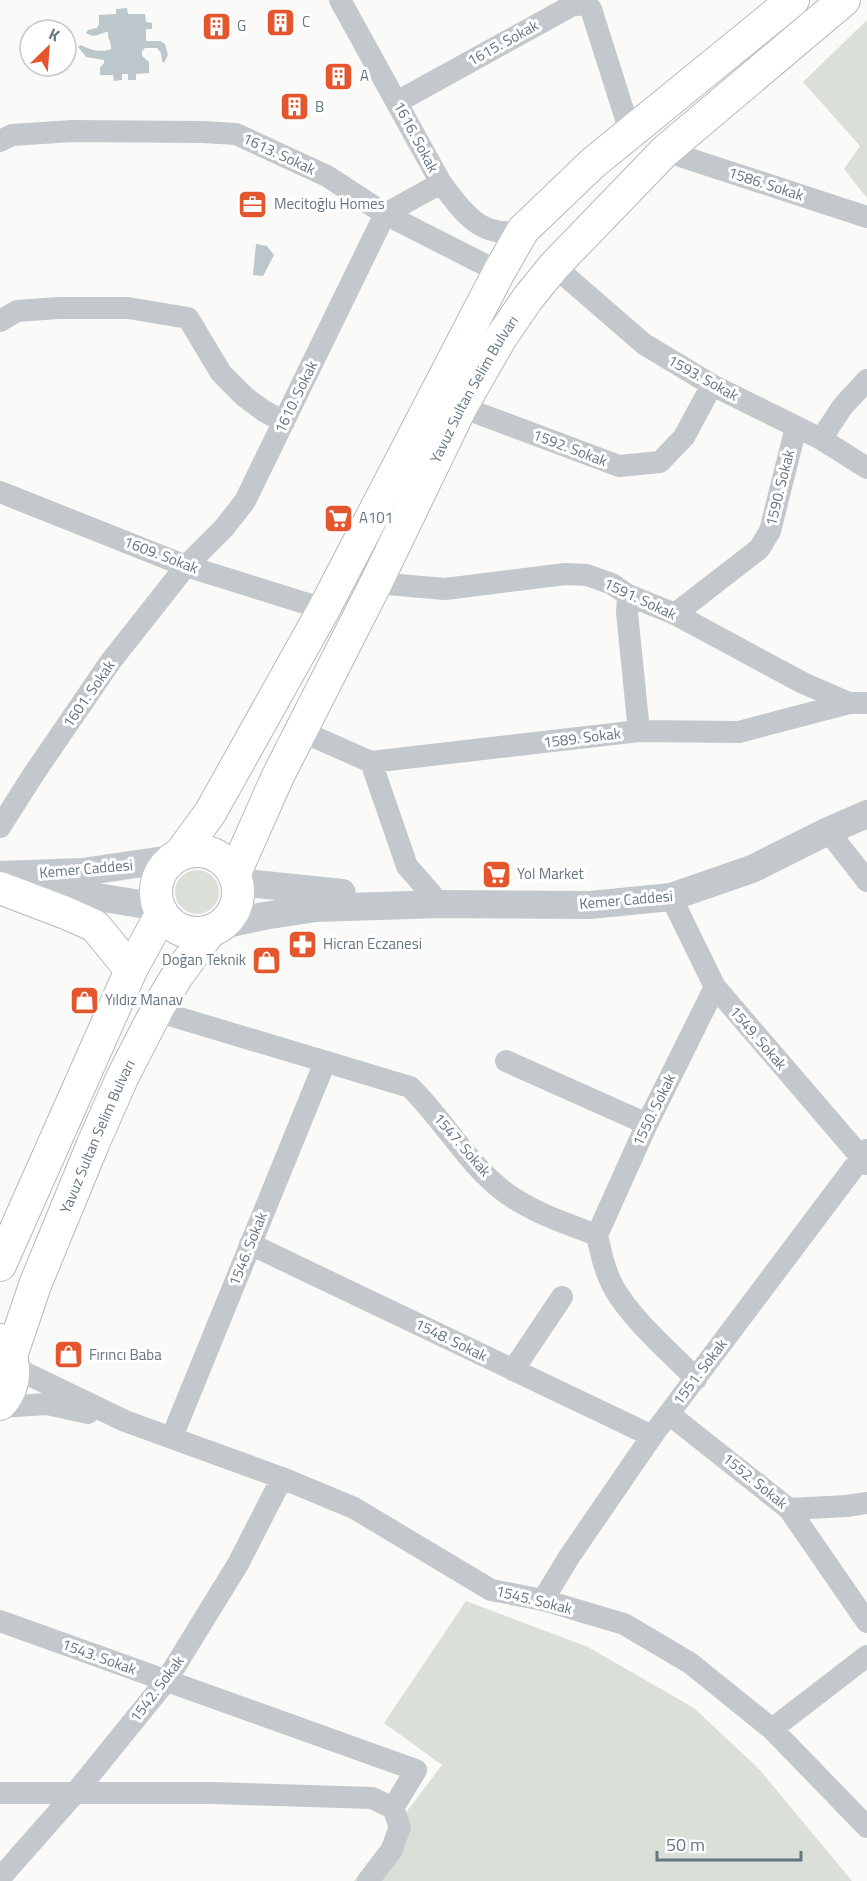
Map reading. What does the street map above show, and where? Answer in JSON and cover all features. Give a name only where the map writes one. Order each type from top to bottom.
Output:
[{"type":"main road","name":"Yavuz Sultan Selim Bulvarı","points":[[236,878],[278,776],[462,407],[500,339],[528,298],[554,266],[665,151],[844,0]]},
{"type":"main road","name":"Yavuz Sultan Selim Bulvarı","points":[[176,856],[210,813],[324,609],[523,230],[593,163],[790,1]]},
{"type":"main road","points":[[192,850],[215,854],[225,862],[236,878],[238,894],[236,906],[230,916],[216,928],[198,933],[186,931],[174,926],[160,910],[156,894],[157,881],[162,869],[176,856],[192,850]]},
{"type":"main road","points":[[0,888],[95,926],[131,970]]},
{"type":"main road","points":[[1,1262],[160,910]]},
{"type":"main road","name":"Yavuz Sultan Selim Bulvarı","points":[[0,1405],[10,1389],[13,1378],[8,1354],[123,1076],[156,1011],[177,976],[216,928]]},
{"type":"street","name":"1616. Sokak","points":[[340,0],[441,183],[460,208],[489,230],[515,232],[523,230]]},
{"type":"street","name":"1615. Sokak","points":[[397,102],[571,6],[584,4],[591,9],[630,132]]},
{"type":"street","name":"1613. Sokak","points":[[0,141],[12,135],[72,131],[236,134],[327,176],[385,213],[499,272]]},
{"type":"street","name":"1586. Sokak","points":[[665,151],[867,217]]},
{"type":"street","points":[[385,213],[441,183]]},
{"type":"street","name":"1610. Sokak","points":[[186,566],[224,528],[245,501],[385,213]]},
{"type":"street","name":"1593. Sokak","points":[[554,266],[644,344],[712,385],[821,439],[867,468]]},
{"type":"street","points":[[0,321],[17,311],[58,308],[128,308],[188,318],[221,373],[245,398],[284,422]]},
{"type":"street","points":[[821,439],[843,406],[867,380]]},
{"type":"street","name":"1592. Sokak","points":[[462,407],[619,466],[660,462],[684,437],[712,385]]},
{"type":"street","name":"1590. Sokak","points":[[675,614],[759,549],[770,531],[796,427]]},
{"type":"street","name":"1609. Sokak","points":[[0,492],[186,566],[324,609]]},
{"type":"street","name":"1601. Sokak","points":[[0,827],[111,661],[186,566]]},
{"type":"street","name":"1591. Sokak","points":[[376,583],[445,589],[565,574],[587,575],[612,584],[628,595],[675,614],[803,683],[858,703]]},
{"type":"street","points":[[628,595],[627,613],[639,731]]},
{"type":"street","name":"1589. Sokak","points":[[370,762],[639,731],[739,732],[858,703]]},
{"type":"street","points":[[301,731],[370,762],[407,866],[440,904]]},
{"type":"street","name":"Kemer Caddesi","points":[[216,928],[264,916],[316,908],[440,904],[590,905],[671,897],[752,869],[867,814]]},
{"type":"street","points":[[828,831],[867,881]]},
{"type":"street","name":"Kemer Caddesi","points":[[0,875],[82,872],[176,856]]},
{"type":"street","name":"Kemer Caddesi","points":[[236,878],[440,904]]},
{"type":"street","name":"Kemer Caddesi","points":[[0,881],[160,910]]},
{"type":"street","name":"1549. Sokak","points":[[671,897],[715,987],[865,1157]]},
{"type":"street","name":"1550. Sokak","points":[[597,1235],[647,1124],[715,987]]},
{"type":"street","name":"1547. Sokak","points":[[156,1011],[410,1087],[473,1161],[504,1192],[536,1212],[597,1235]]},
{"type":"street","points":[[506,1061],[647,1124]]},
{"type":"street","name":"1546. Sokak","points":[[172,1437],[325,1062]]},
{"type":"street","points":[[865,1157],[867,1184]]},
{"type":"street","name":"1551. Sokak","points":[[543,1600],[569,1557],[652,1436],[865,1157]]},
{"type":"street","points":[[597,1235],[602,1258],[614,1288],[634,1316],[696,1379]]},
{"type":"street","name":"1548. Sokak","points":[[250,1244],[652,1436]]},
{"type":"street","points":[[513,1370],[562,1298]]},
{"type":"street","points":[[8,1354],[125,1421]]},
{"type":"street","points":[[0,1405],[47,1404],[125,1421]]},
{"type":"street","name":"1552. Sokak","points":[[669,1414],[789,1509],[867,1622]]},
{"type":"street","name":"1545. Sokak","points":[[125,1421],[282,1478],[354,1508],[491,1590],[543,1600],[624,1624],[690,1664],[772,1729],[867,1827]]},
{"type":"street","name":"1542. Sokak","points":[[0,1878],[76,1792],[166,1681],[238,1564],[282,1478]]},
{"type":"street","points":[[789,1509],[867,1503]]},
{"type":"street","name":"1543. Sokak","points":[[0,1621],[416,1770],[393,1808]]},
{"type":"street","points":[[772,1729],[867,1656]]},
{"type":"street","points":[[0,1793],[76,1792],[372,1798],[393,1808],[400,1827],[391,1851],[368,1881]]},
{"type":"shaded area","points":[[127,8],[128,14],[145,14],[146,22],[152,23],[152,29],[146,29],[146,41],[160,41],[165,44],[168,55],[164,63],[157,48],[145,48],[142,51],[142,56],[149,62],[149,73],[136,74],[136,80],[128,80],[128,74],[122,74],[122,80],[114,81],[113,75],[100,75],[100,68],[104,60],[86,57],[78,47],[81,45],[100,51],[111,49],[108,32],[95,36],[86,33],[88,30],[97,28],[99,15],[116,14],[116,9]]},
{"type":"shaded area","points":[[867,20],[867,198],[844,169],[860,146],[803,82]]},
{"type":"shaded area","points":[[256,244],[267,246],[274,255],[263,276],[253,275]]},
{"type":"shaded area","points":[[197,870],[212,877],[219,892],[212,907],[197,914],[182,907],[175,892],[182,877]]},
{"type":"shaded area","points":[[466,1601],[588,1647],[694,1708],[759,1769],[852,1881],[354,1881],[442,1765],[384,1723]]},
{"type":"place","name":"C","points":[[281,22]]},
{"type":"place","name":"G","points":[[216,26]]},
{"type":"place","name":"A","points":[[339,76]]},
{"type":"place","name":"B","points":[[294,107]]},
{"type":"place","name":"Mecitoğlu Homes","points":[[253,204]]},
{"type":"place","name":"A101","points":[[338,518]]},
{"type":"place","name":"Yol Market","points":[[496,874]]},
{"type":"place","name":"Hicran Eczanesi","points":[[302,944]]},
{"type":"place","name":"Doğan Teknik","points":[[267,960]]},
{"type":"place","name":"Yıldız Manav","points":[[84,1000]]},
{"type":"place","name":"Fırıncı Baba","points":[[68,1355]]}]
